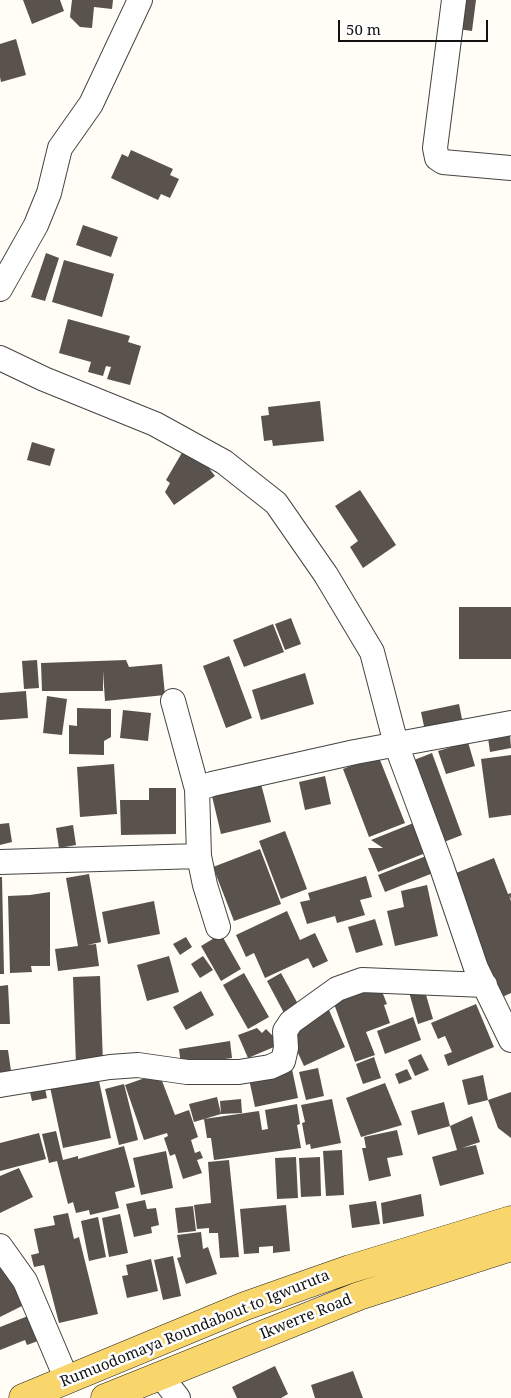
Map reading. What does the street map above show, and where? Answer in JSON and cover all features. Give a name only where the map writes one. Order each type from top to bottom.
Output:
[{"type":"main road","name":"Rumuodomaya Roundabout to Igwuruta","points":[[23,1398],[254,1303],[350,1269],[511,1220]]},
{"type":"main road","name":"Ikwerre Road","points":[[105,1398],[359,1296],[511,1247]]},
{"type":"street","points":[[0,289],[36,225],[49,193],[60,148],[91,104],[140,0]]},
{"type":"street","points":[[454,0],[435,148],[437,158],[443,162],[511,168]]},
{"type":"street","points":[[0,358],[44,379],[156,424],[224,462],[276,503],[326,575],[372,652],[396,744],[441,864],[476,968],[511,1040]]},
{"type":"street","points":[[172,701],[197,789],[199,856],[205,885],[218,927]]},
{"type":"street","points":[[197,789],[278,769],[396,744],[511,723]]},
{"type":"street","points":[[0,862],[199,856]]},
{"type":"street","points":[[0,1085],[110,1067],[138,1066],[187,1072],[239,1072],[270,1067],[283,1061],[286,1048],[285,1031],[291,1022],[337,988],[362,980],[485,985]]},
{"type":"street","points":[[0,1246],[25,1281],[67,1380]]},
{"type":"street","points":[[161,1376],[178,1398]]},
{"type":"building","points":[[23,0],[60,0],[64,11],[32,24]]},
{"type":"building","points":[[72,0],[113,0],[112,9],[94,7],[92,28],[80,27],[70,17]]},
{"type":"building","points":[[454,0],[476,0],[472,31],[450,28]]},
{"type":"building","points":[[16,39],[26,75],[1,82],[0,44]]},
{"type":"building","points":[[131,150],[173,169],[170,175],[179,179],[170,198],[161,194],[158,200],[111,178],[122,154],[128,157]]},
{"type":"building","points":[[83,225],[118,237],[111,257],[76,245]]},
{"type":"building","points":[[46,253],[59,258],[45,301],[31,297]]},
{"type":"building","points":[[64,260],[114,274],[102,317],[52,302]]},
{"type":"building","points":[[68,319],[130,336],[128,342],[141,346],[130,385],[107,379],[111,367],[106,366],[103,376],[88,372],[91,362],[59,353]]},
{"type":"building","points":[[320,401],[324,441],[273,446],[272,440],[264,441],[261,416],[269,415],[268,407]]},
{"type":"building","points":[[32,442],[55,449],[50,466],[27,460]]},
{"type":"building","points":[[183,451],[205,463],[215,476],[174,505],[165,492],[170,483],[166,480]]},
{"type":"building","points":[[360,490],[396,545],[363,568],[350,547],[358,541],[335,506]]},
{"type":"building","points":[[459,607],[511,607],[511,659],[459,659]]},
{"type":"building","points":[[291,618],[301,644],[285,650],[275,624]]},
{"type":"building","points":[[273,624],[284,652],[244,667],[233,640]]},
{"type":"building","points":[[229,656],[252,718],[226,728],[203,666]]},
{"type":"building","points":[[37,660],[39,688],[24,689],[22,661]]},
{"type":"building","points":[[126,660],[129,667],[162,664],[165,695],[105,701],[103,671],[103,691],[42,691],[41,663]]},
{"type":"building","points":[[305,673],[314,704],[261,720],[252,690]]},
{"type":"building","points":[[26,691],[28,718],[0,720],[0,693]]},
{"type":"building","points":[[47,696],[67,699],[62,735],[43,733]]},
{"type":"building","points":[[459,704],[463,724],[425,731],[421,712]]},
{"type":"building","points":[[77,708],[111,709],[111,737],[104,741],[104,755],[69,754],[69,725],[77,726]]},
{"type":"building","points":[[123,710],[151,713],[148,741],[120,738]]},
{"type":"building","points":[[510,734],[511,748],[490,752],[488,738]]},
{"type":"building","points":[[468,742],[475,766],[446,774],[438,751]]},
{"type":"building","points":[[432,753],[462,835],[444,842],[414,760]]},
{"type":"building","points":[[378,755],[405,823],[369,837],[343,769]]},
{"type":"building","points":[[511,755],[511,815],[489,818],[481,759]]},
{"type":"building","points":[[114,764],[117,814],[80,817],[77,767]]},
{"type":"building","points":[[325,776],[331,804],[305,810],[299,782]]},
{"type":"building","points":[[260,780],[271,822],[221,834],[211,792]]},
{"type":"building","points":[[149,788],[176,788],[176,834],[121,835],[120,800],[149,800]]},
{"type":"building","points":[[416,822],[428,852],[378,872],[368,848],[383,848],[371,840]]},
{"type":"building","points":[[9,823],[12,842],[0,845],[0,824]]},
{"type":"building","points":[[73,825],[76,845],[59,848],[56,828]]},
{"type":"building","points":[[285,831],[307,889],[281,899],[259,841]]},
{"type":"building","points":[[260,849],[281,904],[234,921],[213,867]]},
{"type":"building","points":[[426,856],[433,873],[385,892],[378,875]]},
{"type":"building","points":[[494,858],[508,894],[511,893],[511,899],[509,895],[511,901],[511,993],[500,998],[451,875]]},
{"type":"building","points":[[89,874],[101,942],[87,945],[96,944],[99,966],[58,971],[55,949],[78,946],[66,878]]},
{"type":"building","points":[[366,876],[372,897],[360,900],[365,915],[337,923],[335,916],[307,924],[300,902],[310,900],[308,893]]},
{"type":"building","points":[[0,877],[2,877],[4,974],[0,974]]},
{"type":"building","points":[[427,885],[438,936],[395,946],[387,911],[404,907],[401,891]]},
{"type":"building","points":[[50,892],[50,966],[31,966],[32,972],[10,973],[8,896]]},
{"type":"building","points":[[154,901],[160,934],[108,944],[102,912]]},
{"type":"building","points":[[287,911],[300,940],[315,933],[328,961],[313,968],[308,958],[265,978],[254,953],[246,957],[236,935]]},
{"type":"building","points":[[375,919],[383,945],[356,953],[348,927]]},
{"type":"building","points":[[221,934],[241,969],[221,981],[201,946]]},
{"type":"building","points":[[186,937],[192,947],[180,955],[173,944]]},
{"type":"building","points":[[169,956],[179,992],[147,1001],[137,965]]},
{"type":"building","points":[[203,956],[213,970],[200,978],[191,964]]},
{"type":"building","points":[[244,973],[269,1017],[248,1029],[223,985]]},
{"type":"building","points":[[281,973],[298,1004],[284,1013],[267,981]]},
{"type":"building","points":[[100,976],[103,1064],[76,1065],[73,977]]},
{"type":"building","points":[[379,984],[387,1004],[384,1005],[390,1023],[366,1032],[375,1055],[355,1062],[333,1001]]},
{"type":"building","points":[[8,985],[10,1024],[0,1024],[0,986]]},
{"type":"building","points":[[424,988],[433,1019],[418,1024],[409,992]]},
{"type":"building","points":[[201,991],[214,1015],[186,1030],[173,1007]]},
{"type":"building","points":[[476,1004],[494,1047],[448,1066],[444,1055],[452,1052],[445,1036],[438,1039],[431,1023]]},
{"type":"building","points":[[329,1010],[345,1047],[304,1066],[287,1029]]},
{"type":"building","points":[[413,1017],[421,1040],[385,1054],[377,1031]]},
{"type":"building","points":[[257,1028],[262,1033],[266,1029],[281,1044],[248,1058],[238,1035]]},
{"type":"building","points":[[230,1041],[232,1058],[181,1065],[179,1049]]},
{"type":"building","points":[[0,1050],[8,1050],[11,1071],[0,1073]]},
{"type":"building","points":[[421,1054],[429,1070],[415,1076],[408,1060]]},
{"type":"building","points":[[374,1057],[381,1078],[363,1084],[356,1064]]},
{"type":"building","points":[[318,1068],[324,1096],[306,1100],[299,1072]]},
{"type":"building","points":[[292,1069],[298,1098],[255,1107],[249,1079]]},
{"type":"building","points":[[407,1069],[412,1079],[399,1084],[395,1074]]},
{"type":"building","points":[[159,1073],[175,1115],[189,1110],[198,1137],[191,1140],[195,1153],[200,1151],[203,1158],[197,1160],[202,1173],[183,1179],[175,1154],[170,1156],[164,1138],[168,1136],[167,1133],[144,1140],[125,1085]]},
{"type":"building","points":[[483,1075],[488,1100],[468,1105],[462,1080]]},
{"type":"building","points":[[98,1076],[111,1138],[63,1148],[50,1087]]},
{"type":"building","points":[[385,1083],[402,1125],[361,1137],[346,1098]]},
{"type":"building","points":[[44,1084],[47,1098],[32,1101],[29,1088]]},
{"type":"building","points":[[124,1084],[138,1140],[119,1145],[105,1089]]},
{"type":"building","points":[[511,1092],[511,1138],[498,1128],[488,1100]]},
{"type":"building","points":[[217,1097],[221,1114],[194,1122],[189,1104]]},
{"type":"building","points":[[241,1099],[242,1113],[221,1114],[220,1101]]},
{"type":"building","points":[[332,1099],[341,1143],[311,1149],[310,1144],[306,1145],[302,1123],[305,1122],[301,1105]]},
{"type":"building","points":[[444,1102],[450,1126],[418,1135],[411,1111]]},
{"type":"building","points":[[297,1104],[300,1124],[297,1125],[301,1148],[214,1160],[211,1138],[207,1138],[204,1119],[259,1111],[262,1130],[268,1129],[265,1110]]},
{"type":"building","points":[[472,1116],[480,1142],[462,1148],[476,1145],[484,1174],[440,1186],[432,1157],[457,1150],[450,1126]]},
{"type":"building","points":[[397,1130],[403,1155],[387,1158],[391,1176],[369,1181],[362,1148],[366,1148],[364,1137]]},
{"type":"building","points":[[56,1131],[63,1160],[78,1156],[78,1159],[124,1146],[135,1187],[115,1192],[119,1208],[90,1215],[89,1210],[76,1213],[73,1202],[68,1204],[57,1161],[49,1163],[42,1134]]},
{"type":"building","points":[[39,1133],[46,1159],[0,1171],[0,1143]]},
{"type":"building","points":[[342,1150],[344,1195],[326,1196],[323,1151]]},
{"type":"building","points":[[166,1151],[173,1188],[141,1195],[133,1158]]},
{"type":"building","points":[[296,1157],[298,1198],[277,1199],[275,1158]]},
{"type":"building","points":[[320,1157],[321,1196],[301,1197],[299,1158]]},
{"type":"building","points":[[229,1160],[239,1257],[220,1258],[218,1233],[209,1233],[209,1228],[197,1229],[194,1205],[211,1203],[208,1162]]},
{"type":"building","points":[[19,1168],[33,1197],[0,1213],[0,1176]]},
{"type":"building","points":[[421,1194],[424,1216],[383,1224],[381,1203]]},
{"type":"building","points":[[145,1200],[147,1209],[156,1208],[159,1225],[151,1227],[152,1233],[134,1237],[126,1204]]},
{"type":"building","points":[[376,1201],[380,1224],[352,1228],[349,1205]]},
{"type":"building","points":[[286,1205],[290,1251],[273,1253],[273,1246],[259,1247],[259,1253],[244,1254],[240,1209]]},
{"type":"building","points":[[193,1206],[196,1231],[178,1233],[175,1208]]},
{"type":"building","points":[[68,1213],[74,1239],[79,1237],[98,1314],[59,1323],[44,1265],[34,1267],[31,1255],[39,1253],[34,1229],[55,1225],[53,1216]]},
{"type":"building","points":[[120,1214],[128,1253],[109,1257],[102,1218]]},
{"type":"building","points":[[98,1217],[106,1257],[89,1261],[81,1221]]},
{"type":"building","points":[[201,1232],[203,1249],[208,1247],[217,1274],[186,1284],[177,1258],[181,1257],[177,1235]]},
{"type":"building","points":[[173,1256],[181,1296],[163,1300],[154,1260]]},
{"type":"building","points":[[0,1257],[24,1305],[0,1317]]},
{"type":"building","points":[[151,1259],[158,1291],[127,1298],[122,1276],[128,1275],[126,1265]]},
{"type":"building","points":[[28,1316],[38,1341],[27,1345],[25,1340],[0,1350],[0,1327]]},
{"type":"building","points":[[275,1366],[288,1394],[281,1398],[237,1398],[232,1387]]},
{"type":"building","points":[[353,1371],[363,1398],[315,1398],[311,1385]]}]
